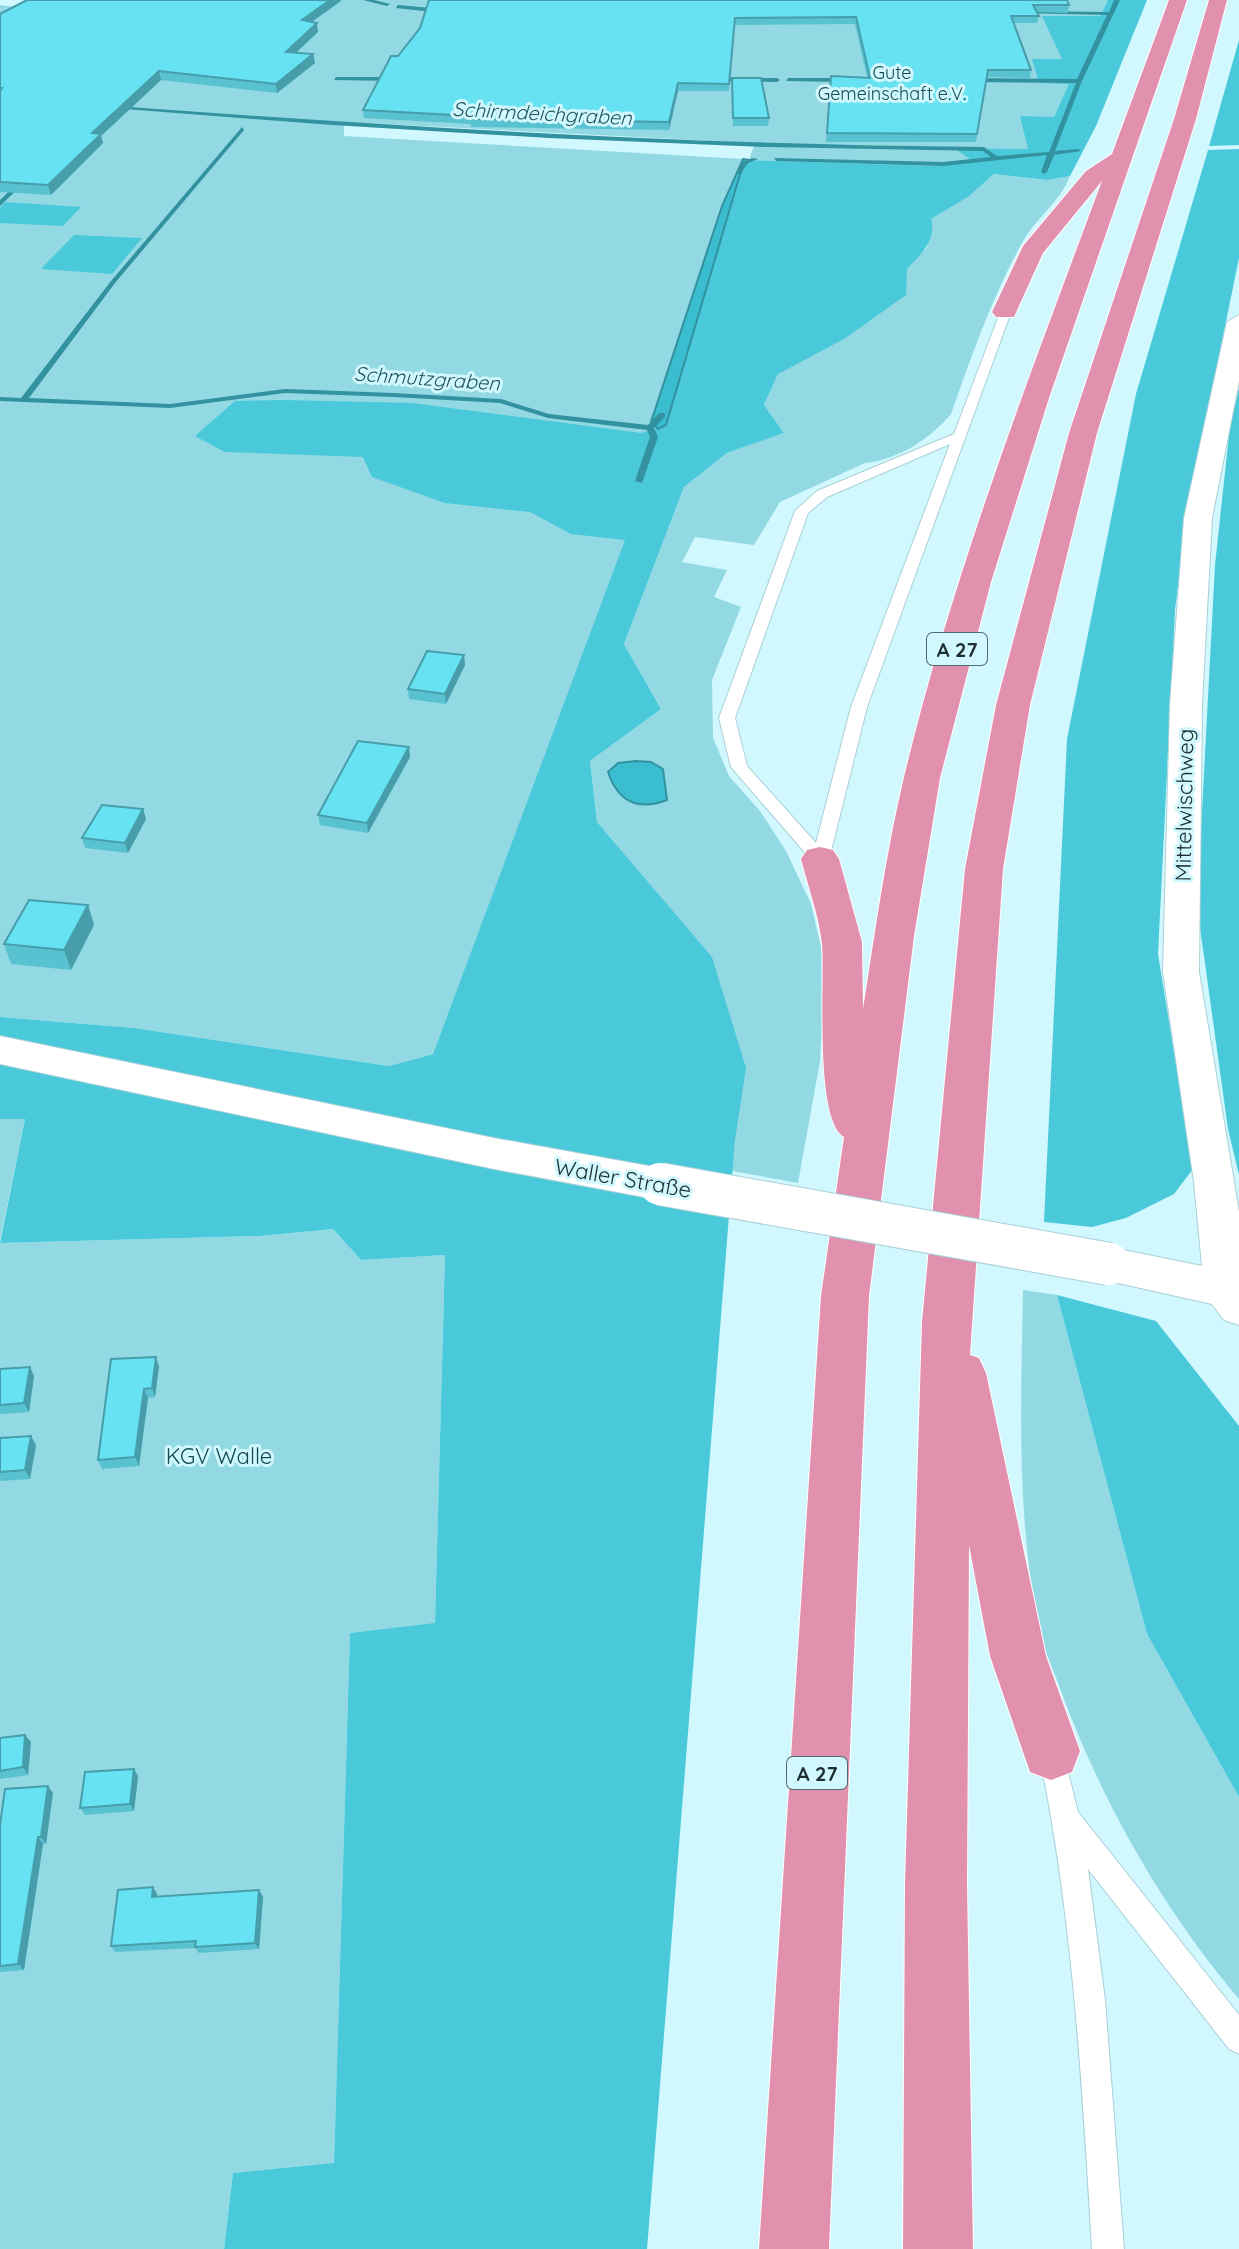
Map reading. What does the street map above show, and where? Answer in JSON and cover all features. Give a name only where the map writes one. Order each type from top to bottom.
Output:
[{"type":"highway","name":"A 27","points":[[794,2249],[845,1296],[894,936],[922,778],[975,582],[1035,398],[1178,0]]},
{"type":"highway","points":[[938,2249],[936,1883],[946,1322],[984,869],[1013,705],[1083,433],[1185,119],[1218,0]]},
{"type":"highway","points":[[1005,312],[1032,251],[1094,176],[1123,156]]},
{"type":"highway","points":[[820,859],[842,942],[843,1053],[862,1160]]},
{"type":"highway","points":[[946,1322],[967,1394],[1018,1656],[1051,1751]]},
{"type":"street","name":"Mittelwischweg","points":[[1233,1298],[1181,972],[1186,704],[1198,518],[1239,322]]},
{"type":"street","name":"Waller Straße","points":[[0,1050],[112,1070],[518,1161],[1109,1264],[1233,1298]]},
{"type":"lane","points":[[820,859],[859,707],[956,437],[1005,312]]},
{"type":"lane","points":[[820,859],[739,767],[727,718],[802,511],[822,494],[956,437]]},
{"type":"lane","points":[[1051,1751],[1069,1822],[1088,1970],[1108,2249]]},
{"type":"lane","points":[[1069,1822],[1239,2039]]},
{"type":"green space","name":"Gute Gemeinschaft e.V.","points":[[90,0],[1108,0],[1100,16],[1063,59],[1070,83],[1054,117],[1028,149],[956,148],[972,160],[936,166],[749,160],[755,143],[344,122],[344,136],[743,159],[722,206],[651,422],[662,440],[564,711],[433,1054],[389,1066],[134,1028],[0,1017],[0,5],[67,14]]},
{"type":"green space","points":[[994,174],[1046,180],[1070,176],[1060,194],[1029,232],[1012,262],[983,326],[951,414],[923,440],[901,453],[865,463],[780,502],[754,545],[695,537],[682,562],[727,570],[714,597],[741,607],[712,680],[713,738],[729,776],[760,811],[786,851],[811,904],[825,964],[820,1061],[798,1183],[732,1171],[735,1140],[712,958],[597,822],[590,761],[661,709],[624,644],[684,487],[727,453],[784,433],[764,405],[778,374],[805,356],[927,248],[931,219],[968,197]]},
{"type":"green space","points":[[0,1119],[25,1119],[0,1240]]},
{"type":"green space","name":"KGV Walle","points":[[333,1229],[361,1260],[445,1255],[435,1624],[350,1633],[334,2164],[233,2173],[224,2249],[0,2249],[0,1243],[260,1236]]},
{"type":"green space","points":[[1023,1290],[1057,1295],[1147,1634],[1239,1797],[1239,1999],[1184,1928],[1136,1852],[1095,1773],[1043,1644],[1032,1586],[1023,1502]]},
{"type":"shaded area","points":[[1108,0],[1147,0],[1096,126],[1070,176],[1047,180],[994,174],[968,197],[931,219],[930,240],[907,269],[906,295],[844,339],[778,374],[764,405],[784,433],[727,453],[684,487],[624,644],[661,709],[590,761],[597,822],[712,957],[746,1068],[735,1140],[647,2249],[224,2249],[233,2173],[334,2163],[350,1633],[435,1623],[445,1255],[361,1260],[333,1229],[260,1236],[0,1243],[25,1119],[0,1119],[0,1017],[134,1028],[389,1066],[433,1054],[625,540],[571,534],[530,512],[445,503],[372,477],[363,457],[225,452],[195,436],[235,401],[412,403],[641,433],[666,425],[741,171],[749,160],[936,166],[971,160],[954,148],[1028,149],[1020,116],[1054,117],[1069,84],[1039,83],[1032,59],[1062,59],[1042,16],[1100,16]]},
{"type":"shaded area","points":[[1239,40],[1239,145],[1209,146]]},
{"type":"shaded area","points":[[1239,149],[1239,258],[1188,507],[1175,610],[1158,954],[1193,1169],[1174,1194],[1126,1218],[1092,1227],[1044,1222],[1067,739],[1136,394],[1208,150]]},
{"type":"shaded area","points":[[743,159],[749,160],[741,171],[666,425],[658,429],[651,422],[722,206]]},
{"type":"shaded area","points":[[5,202],[81,207],[63,226],[0,223],[0,208]]},
{"type":"shaded area","points":[[74,235],[142,238],[112,274],[41,269]]},
{"type":"shaded area","points":[[1239,388],[1239,1175],[1228,1129],[1197,906],[1215,565],[1230,426]]},
{"type":"shaded area","points":[[651,762],[663,769],[667,800],[638,804],[617,791],[608,772],[618,763]]},
{"type":"shaded area","points":[[1057,1295],[1156,1321],[1239,1426],[1239,1797],[1147,1634]]},
{"type":"building","points":[[27,0],[330,0],[302,20],[317,23],[286,52],[313,54],[276,84],[159,71],[92,133],[101,134],[48,185],[0,182],[0,14]]},
{"type":"building","points":[[429,0],[1067,0],[1069,5],[1033,5],[1039,16],[1011,16],[1031,70],[988,70],[977,134],[827,133],[831,76],[870,78],[856,17],[735,18],[729,84],[678,83],[669,122],[470,119],[471,116],[363,110],[391,56],[398,56],[420,28]]},
{"type":"building","points":[[732,78],[761,78],[769,118],[733,118]]},
{"type":"building","points":[[427,651],[464,655],[445,694],[408,689]]},
{"type":"building","points":[[358,741],[409,747],[367,823],[318,815]]},
{"type":"building","points":[[102,805],[143,809],[125,843],[82,838]]},
{"type":"building","points":[[29,900],[88,905],[64,950],[4,944]]},
{"type":"building","points":[[156,1357],[152,1388],[144,1389],[135,1457],[98,1460],[111,1359]]},
{"type":"building","points":[[30,1367],[24,1403],[0,1405],[0,1369]]},
{"type":"building","points":[[31,1436],[25,1470],[0,1472],[0,1438]]},
{"type":"building","points":[[25,1735],[23,1767],[0,1771],[0,1738]]},
{"type":"building","points":[[134,1769],[130,1804],[80,1808],[85,1772]]},
{"type":"building","points":[[48,1786],[18,1964],[0,1966],[0,1825],[5,1789]]},
{"type":"building","points":[[153,1887],[152,1897],[259,1890],[255,1943],[195,1947],[196,1941],[111,1946],[118,1890]]},
{"type":"waterway","points":[[366,0],[387,4]]},
{"type":"waterway","points":[[1110,14],[1117,0]]},
{"type":"waterway","points":[[398,7],[442,11]]},
{"type":"waterway","points":[[1024,13],[1110,14]]},
{"type":"waterway","points":[[1079,81],[1110,14]]},
{"type":"waterway","points":[[336,79],[392,79]]},
{"type":"waterway","points":[[715,80],[777,80]]},
{"type":"waterway","points":[[788,80],[844,80]]},
{"type":"waterway","points":[[971,80],[1079,81]]},
{"type":"waterway","points":[[1051,153],[1079,81]]},
{"type":"waterway","name":"Schirmdeichgraben","points":[[115,108],[658,142],[984,149],[996,158]]},
{"type":"waterway","points":[[24,399],[113,282],[242,129]]},
{"type":"waterway","name":"Schirmdeichgraben","points":[[1051,153],[1078,151]]},
{"type":"waterway","name":"Schirmdeichgraben","points":[[996,158],[1051,153]]},
{"type":"waterway","points":[[1044,172],[1051,153]]},
{"type":"waterway","name":"Schmutzgraben","points":[[776,159],[943,164],[996,158]]},
{"type":"waterway","name":"Schmutzgraben","points":[[739,173],[744,163],[755,159]]},
{"type":"waterway","points":[[0,204],[21,183]]},
{"type":"waterway","name":"Schmutzgraben","points":[[0,399],[170,406],[285,391],[394,395],[501,401],[548,416],[650,428]]},
{"type":"waterway","name":"Schmutzgraben","points":[[650,428],[662,415]]},
{"type":"waterway","points":[[639,481],[654,437],[650,428]]}]
